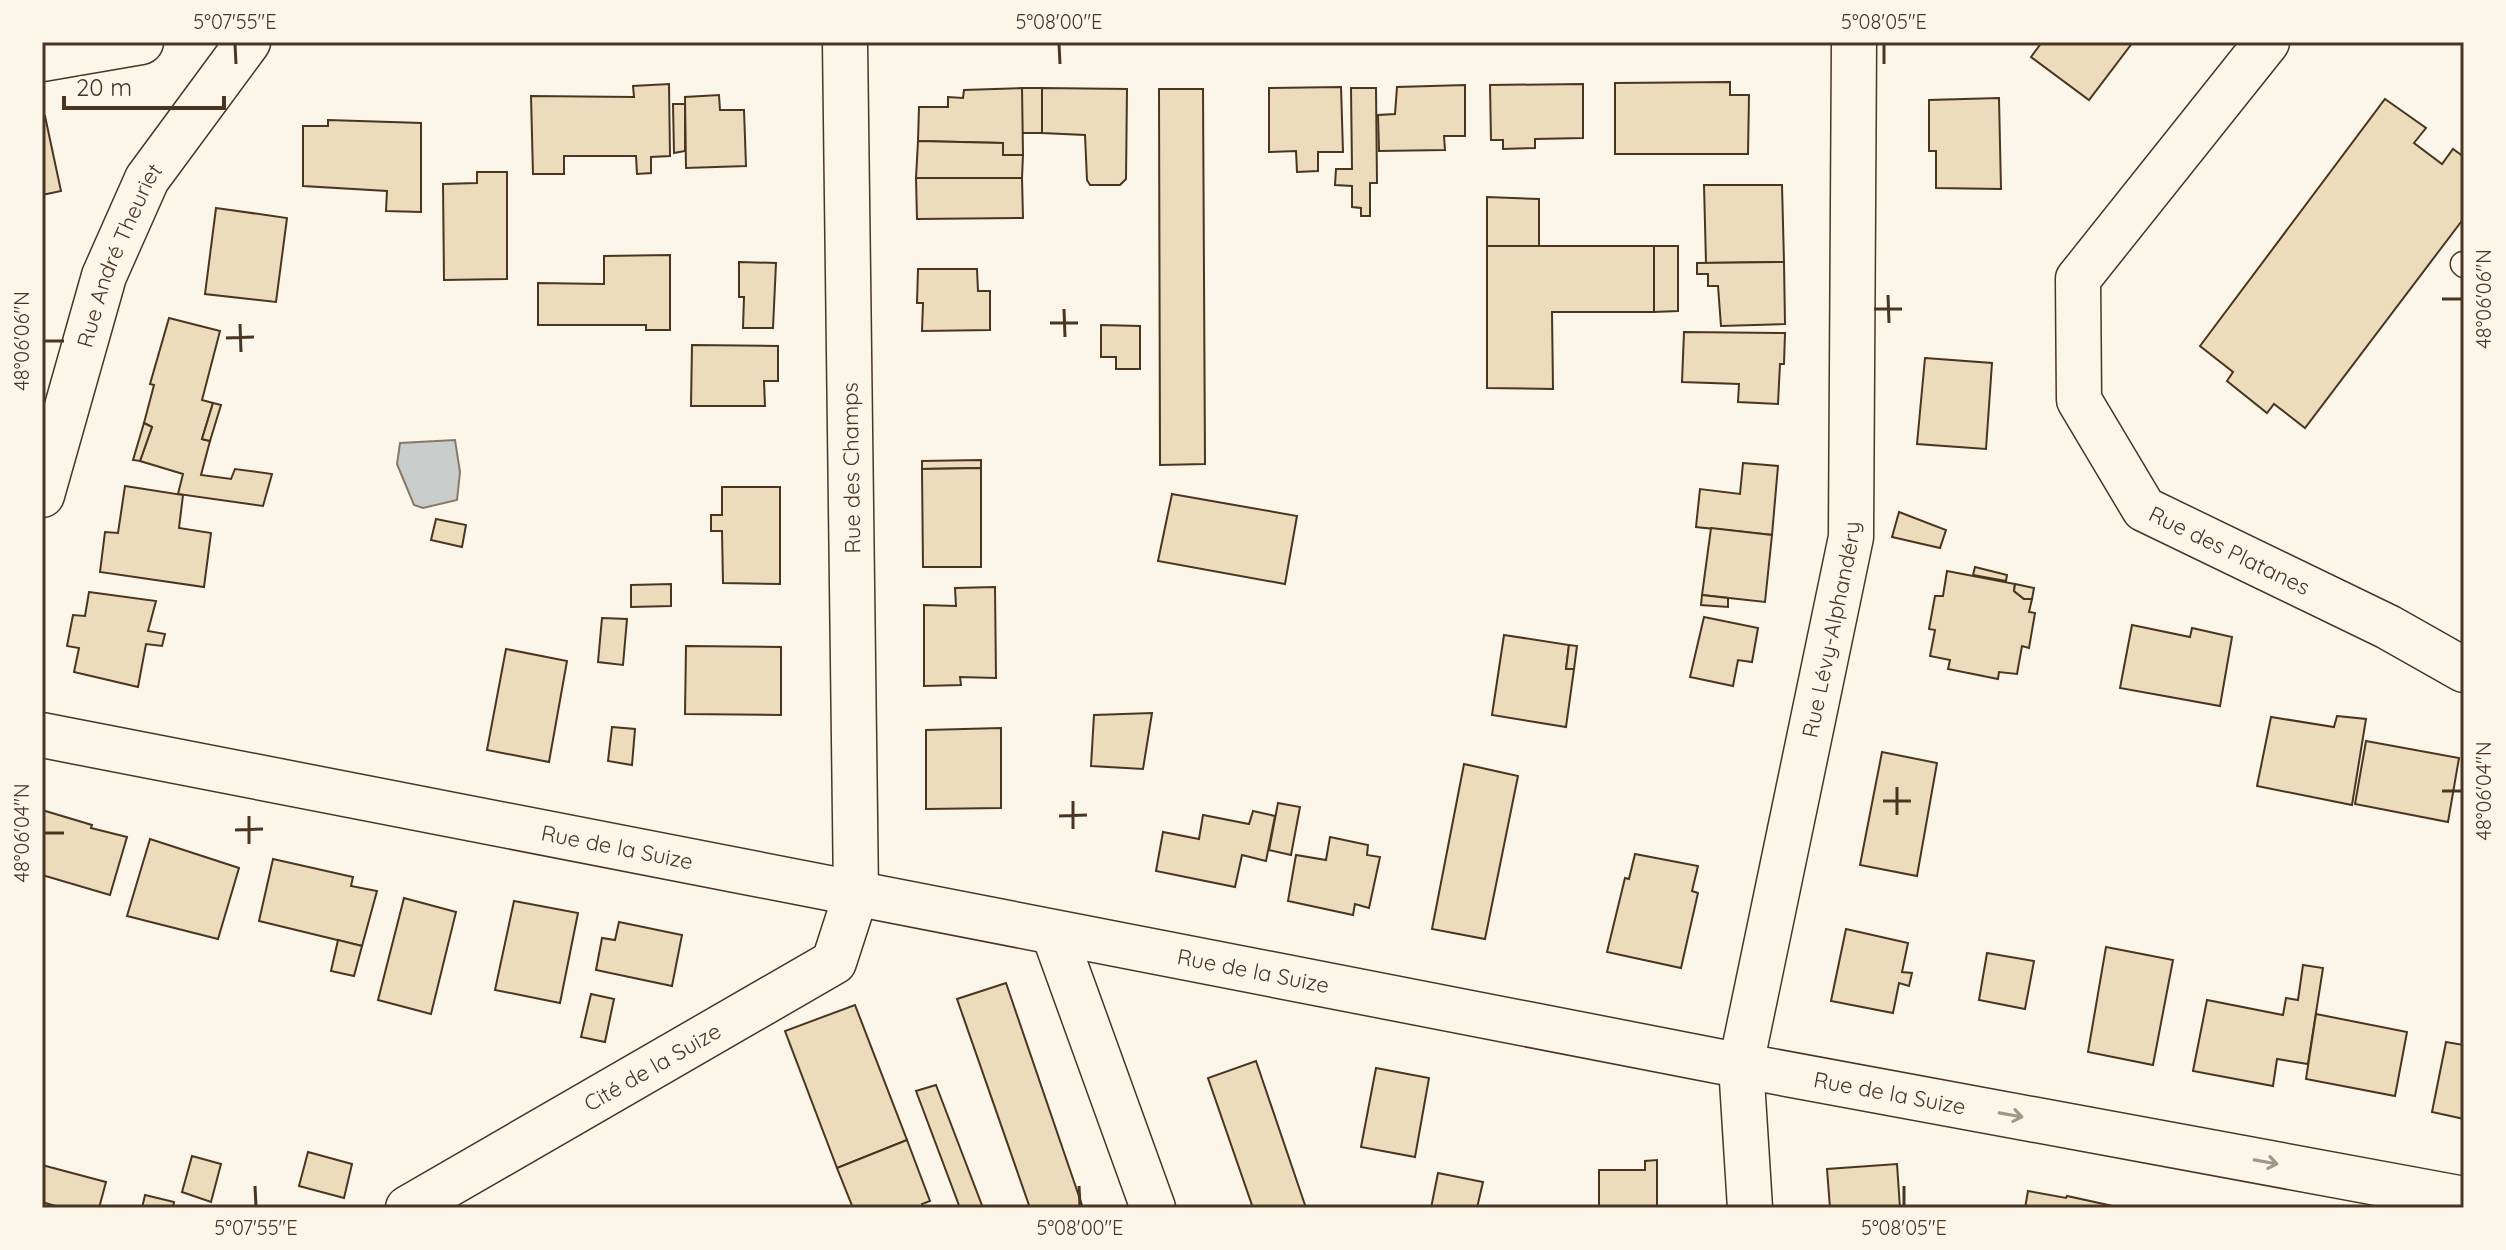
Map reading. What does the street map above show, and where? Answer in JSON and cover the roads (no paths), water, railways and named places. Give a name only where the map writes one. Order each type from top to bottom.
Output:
[{"type":"street","points":[[42,59],[141,42]]},
{"type":"street","name":"Rue André Theuriet","points":[[42,495],[104,276],[147,179],[248,42]]},
{"type":"street","name":"Rue des Champs","points":[[845,42],[856,894]]},
{"type":"street","name":"Rue Lévy-Alphandéry","points":[[1750,1208],[1741,1065],[1851,537],[1854,42]]},
{"type":"street","name":"Rue des Platanes","points":[[2267,42],[2078,279],[2079,400],[2144,509],[2388,627],[2464,670]]},
{"type":"street","name":"Rue de la Suize","points":[[42,735],[1054,934],[2464,1199]]},
{"type":"street","name":"Cité de la Suize","points":[[408,1208],[834,962],[856,894]]},
{"type":"street","points":[[1054,934],[1153,1208]]}]
